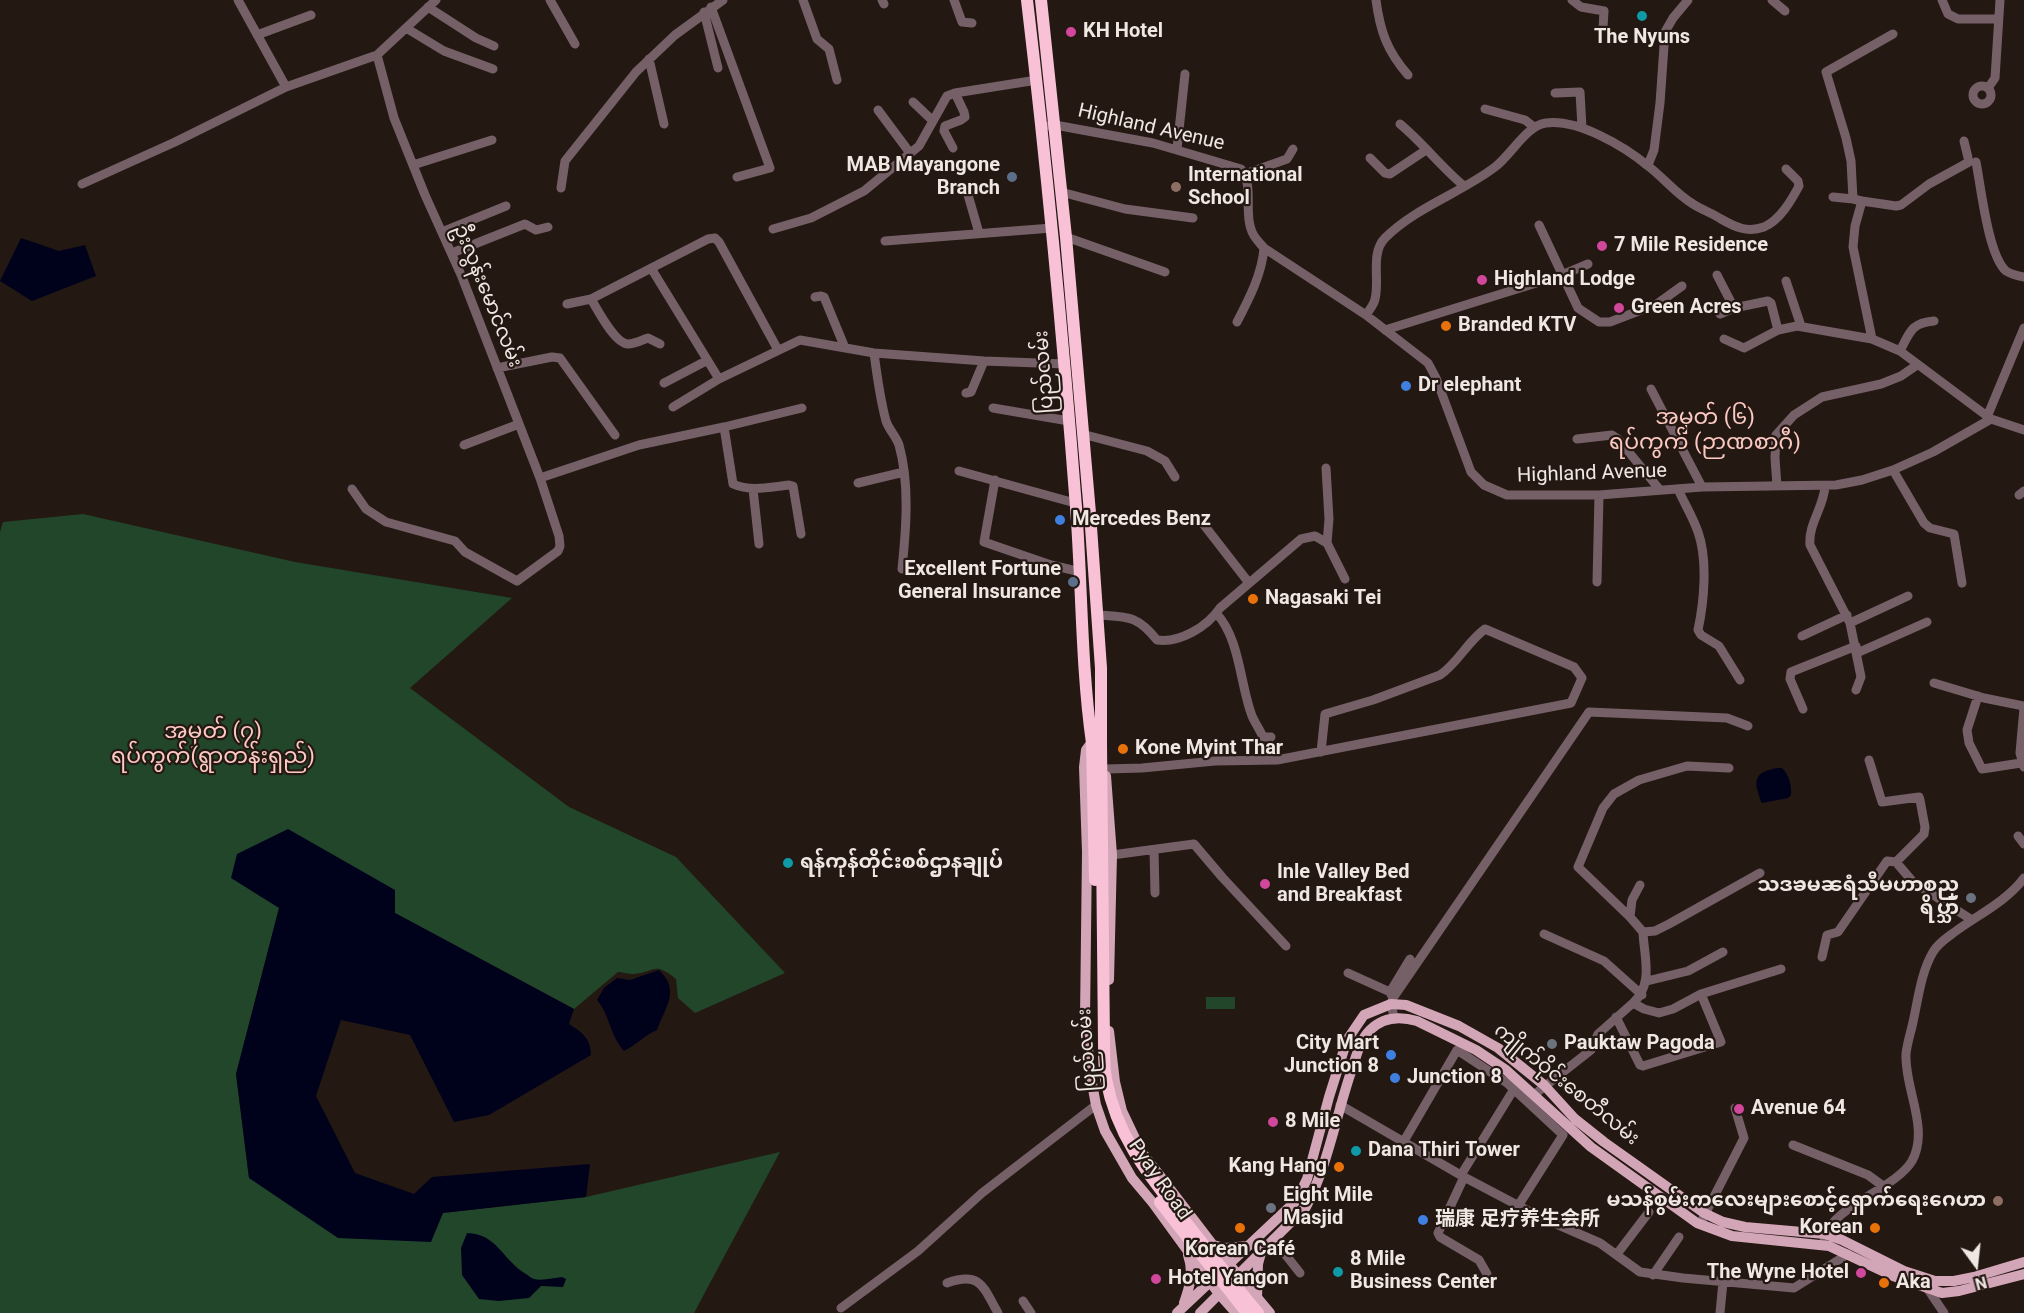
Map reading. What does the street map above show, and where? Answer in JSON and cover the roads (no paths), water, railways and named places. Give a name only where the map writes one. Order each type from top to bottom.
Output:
[{"type":"highway","name":"ပြည်လမ်း","points":[[1027,0],[1065,364],[1081,572],[1087,704],[1096,742],[1106,1077],[1113,1108],[1127,1142],[1147,1173],[1258,1313]]},
{"type":"highway","name":"ပြည်လမ်း","points":[[1041,0],[1066,237],[1098,615],[1102,704],[1096,742],[1099,1079],[1107,1109],[1122,1146],[1140,1175],[1247,1313]]},
{"type":"main road","name":"ပြည်လမ်း","points":[[1105,1131],[1096,1105],[1091,1077],[1085,1018],[1087,852],[1084,767],[1086,750],[1096,742],[1106,769],[1112,855],[1109,1039],[1122,1111],[1141,1151],[1239,1275]]},
{"type":"main road","name":"ကျိုက်ဝိုင်းစေတီလမ်း","points":[[1392,998],[1467,1030],[1498,1048],[1544,1085],[1575,1119],[1620,1160]]},
{"type":"main road","points":[[1180,1311],[1297,1200],[1307,1179],[1347,1040],[1364,1015],[1392,998]]},
{"type":"main road","points":[[1200,1313],[1306,1207],[1317,1186],[1340,1105],[1364,1038],[1381,1022],[1394,1017],[1417,1021],[1476,1050],[1506,1070],[1535,1094],[1568,1128],[1620,1160],[1702,1218],[1824,1239],[1942,1293],[1959,1291],[2024,1262]]},
{"type":"main road","points":[[1096,1105],[1122,1111]]},
{"type":"main road","name":"Pyay Road","points":[[1105,1131],[1132,1178],[1186,1249]]},
{"type":"main road","points":[[1824,1239],[1848,1254],[1893,1276],[1925,1284]]},
{"type":"main road","points":[[1213,1245],[1225,1248],[1248,1246]]},
{"type":"main road","points":[[1186,1249],[1236,1313]]},
{"type":"main road","points":[[1180,1311],[1191,1279],[1191,1264],[1186,1249]]},
{"type":"main road","points":[[1257,1298],[1258,1264],[1262,1250]]},
{"type":"main road","points":[[1994,1277],[2024,1274]]},
{"type":"main road","points":[[1239,1275],[1270,1313]]},
{"type":"street","points":[[238,0],[286,87]]},
{"type":"street","points":[[82,184],[175,142],[286,87],[377,55],[436,0]]},
{"type":"street","points":[[550,0],[575,44]]},
{"type":"street","points":[[561,188],[564,161],[636,72],[675,35],[723,0]]},
{"type":"street","points":[[804,0],[817,39],[829,49],[837,80]]},
{"type":"street","points":[[954,0],[962,22],[972,23]]},
{"type":"street","points":[[1376,0],[1378,23],[1396,61],[1408,75]]},
{"type":"street","points":[[1648,165],[1654,150],[1665,32],[1688,0]]},
{"type":"street","points":[[1772,0],[1785,11]]},
{"type":"street","points":[[1942,0],[1948,14],[1958,18],[1998,19]]},
{"type":"street","points":[[1988,88],[1995,78],[2000,0]]},
{"type":"street","points":[[1576,1],[1581,7],[1605,11],[1603,28]]},
{"type":"street","points":[[428,7],[476,38],[494,46]]},
{"type":"street","points":[[707,10],[718,68]]},
{"type":"street","points":[[707,10],[770,168],[737,177]]},
{"type":"street","points":[[257,35],[311,15]]},
{"type":"street","points":[[406,28],[444,51],[493,69]]},
{"type":"street","points":[[1872,339],[1853,247],[1858,200],[1846,138],[1826,72],[1893,34]]},
{"type":"street","name":"ဦးလွန်းမောင်လမ်း","points":[[352,489],[366,509],[386,522],[455,541],[465,552],[517,581],[558,550],[560,546],[559,536],[540,478],[452,254],[394,118],[377,55]]},
{"type":"street","points":[[649,59],[664,123]]},
{"type":"street","points":[[1177,149],[1185,74]]},
{"type":"street","points":[[773,229],[811,218],[864,191],[919,146],[947,96],[1037,81]]},
{"type":"street","points":[[1555,93],[1580,92],[1582,128]]},
{"type":"street","points":[[953,148],[944,131],[945,126],[965,117],[955,93]]},
{"type":"street","points":[[913,102],[933,121]]},
{"type":"street","points":[[1485,109],[1525,120],[1534,127]]},
{"type":"street","points":[[878,110],[910,153]]},
{"type":"street","points":[[1366,315],[1375,302],[1378,251],[1383,240],[1404,222],[1495,167],[1534,127],[1545,123],[1582,128],[1621,147],[1648,165],[1692,203],[1737,228],[1752,230],[1775,220],[1799,186],[1798,181],[1786,169]]},
{"type":"street","points":[[1400,124],[1415,136],[1445,170],[1464,186]]},
{"type":"street","name":"Highland Avenue","points":[[1042,127],[1055,125],[1177,149],[1241,169],[1247,182],[1249,227],[1254,237],[1264,248],[1366,315],[1428,363],[1471,472],[1484,485],[1507,495],[1599,495],[1702,487],[1825,486],[1862,480],[1893,470],[1933,452],[1989,418]]},
{"type":"street","points":[[413,165],[492,140]]},
{"type":"street","points":[[1833,197],[1901,205],[1929,183],[1969,162],[1964,141]]},
{"type":"street","points":[[1245,174],[1287,159],[1293,149]]},
{"type":"street","points":[[1370,158],[1385,173],[1390,174],[1426,150]]},
{"type":"street","points":[[1976,162],[1995,250],[2007,272],[2024,277]]},
{"type":"street","points":[[966,188],[980,233]]},
{"type":"street","points":[[1061,192],[1125,209],[1193,218]]},
{"type":"street","points":[[442,232],[506,206]]},
{"type":"street","points":[[452,254],[525,224],[536,230],[548,227]]},
{"type":"street","points":[[1539,225],[1578,308],[1599,322],[1610,322],[1658,304],[1682,286]]},
{"type":"street","points":[[885,241],[1052,228]]},
{"type":"street","points":[[1066,237],[1165,272]]},
{"type":"street","points":[[567,304],[591,299],[708,239],[715,238],[778,350]]},
{"type":"street","points":[[1237,322],[1257,279],[1264,248]]},
{"type":"street","points":[[1385,330],[1588,264]]},
{"type":"street","points":[[651,268],[719,380]]},
{"type":"street","points":[[1717,275],[1734,308]]},
{"type":"street","points":[[1786,281],[1801,326]]},
{"type":"street","points":[[815,297],[824,297],[845,348]]},
{"type":"street","points":[[591,299],[606,325],[621,342],[627,344],[648,339],[660,344]]},
{"type":"street","points":[[1720,314],[1734,308],[1768,301],[1771,303],[1778,330]]},
{"type":"street","points":[[1900,351],[1915,326],[1934,321]]},
{"type":"street","points":[[1724,339],[1744,348],[1778,330],[1801,326],[1872,339],[1900,351],[1989,418],[2023,428]]},
{"type":"street","points":[[1989,418],[2024,328]]},
{"type":"street","points":[[672,407],[719,380],[800,340],[874,353],[1065,364]]},
{"type":"street","points":[[874,353],[887,424],[899,445],[904,472],[902,569]]},
{"type":"street","points":[[497,368],[552,357],[560,358],[615,435]]},
{"type":"street","points":[[664,383],[706,361]]},
{"type":"street","points":[[966,393],[970,392],[984,361]]},
{"type":"street","points":[[1777,486],[1776,435],[1794,415],[1822,398],[1881,384],[1917,365]]},
{"type":"street","points":[[1651,389],[1702,487]]},
{"type":"street","points":[[540,478],[639,444],[802,408]]},
{"type":"street","points":[[993,408],[1069,421]]},
{"type":"street","points":[[464,445],[519,424]]},
{"type":"street","points":[[724,427],[733,484],[753,489],[793,486],[801,534]]},
{"type":"street","points":[[1082,434],[1147,451],[1165,461],[1175,477]]},
{"type":"street","points":[[1577,439],[1612,435],[1618,439],[1660,490]]},
{"type":"street","points":[[1326,468],[1329,519],[1327,543],[1344,579]]},
{"type":"street","points":[[1893,470],[1924,523],[1930,528],[1954,534],[1962,583]]},
{"type":"street","points":[[959,471],[1076,503]]},
{"type":"street","points":[[858,483],[904,472]]},
{"type":"street","points":[[995,480],[984,542],[1051,565],[1081,572]]},
{"type":"street","points":[[1825,486],[1825,495],[1809,536],[1810,545],[1849,619],[1861,677],[1856,690]]},
{"type":"street","points":[[753,489],[759,544]]},
{"type":"street","points":[[1678,489],[1701,541],[1703,607],[1698,630],[1701,635],[1719,646],[1740,680]]},
{"type":"street","points":[[1597,582],[1599,495]]},
{"type":"street","points":[[1204,525],[1249,583]]},
{"type":"street","points":[[1098,615],[1131,617],[1149,630],[1157,640],[1168,642],[1185,636],[1216,613],[1301,539],[1315,536],[1327,543]]},
{"type":"street","points":[[1802,636],[1908,596]]},
{"type":"street","points":[[1216,613],[1223,621],[1231,640],[1252,715],[1263,737],[1271,737]]},
{"type":"street","points":[[1803,709],[1790,679],[1791,672],[1927,622]]},
{"type":"street","points":[[1106,769],[1142,768],[1215,760],[1277,760],[1321,752],[1570,703],[1582,678],[1574,667],[1485,629],[1473,637],[1449,669],[1440,675],[1373,700],[1325,714],[1321,752]]},
{"type":"street","points":[[1934,683],[2024,707],[2020,753],[2023,765],[1982,769],[1969,742],[1968,730],[1978,696]]},
{"type":"street","points":[[1392,998],[1589,712],[1727,718],[1748,726]]},
{"type":"street","points":[[1869,760],[1882,802],[1919,797],[1920,800],[1925,827],[1924,834],[1896,862]]},
{"type":"street","points":[[1535,1094],[1591,1050],[1598,1034],[1642,995],[1647,981],[1643,932],[1578,867],[1603,808],[1614,794],[1639,780],[1687,766],[1729,768]]},
{"type":"street","points":[[1112,855],[1194,844],[1286,945]]},
{"type":"street","points":[[1154,850],[1155,893]]},
{"type":"street","points":[[1822,957],[1827,934],[1838,932],[1887,861],[1896,862],[1913,882],[1972,920]]},
{"type":"street","points":[[1643,932],[1655,931],[1669,924],[1760,873]]},
{"type":"street","points":[[1824,1239],[1837,1219],[1911,1162],[1916,1148],[1918,1129],[1906,1053],[1924,976],[1933,952],[1943,940],[1988,910],[2024,878]]},
{"type":"street","points":[[1630,917],[1632,900],[1640,885]]},
{"type":"street","points":[[1544,934],[1604,961],[1642,995]]},
{"type":"street","points":[[1647,981],[1688,971],[1723,952]]},
{"type":"street","points":[[1394,1017],[1392,998],[1410,959]]},
{"type":"street","points":[[1633,1003],[1659,1013],[1673,1009],[1701,994],[1780,969]]},
{"type":"street","points":[[1348,973],[1392,998]]},
{"type":"street","points":[[1616,1017],[1641,1065],[1644,1066],[1721,1042],[1701,994]]},
{"type":"street","points":[[1404,1141],[1457,1050],[1514,1089],[1563,1135],[1518,1206]]},
{"type":"street","points":[[1486,1274],[1479,1260],[1440,1237],[1438,1233],[1463,1176],[1514,1089]]},
{"type":"street","points":[[841,1308],[918,1251],[982,1193],[1096,1105]]},
{"type":"street","points":[[1340,1105],[1518,1206],[1600,1243],[1640,1272],[1794,1288],[1848,1254]]},
{"type":"street","points":[[1702,1218],[1744,1138],[1735,1108]]},
{"type":"street","points":[[1793,1145],[1868,1175],[1882,1186]]},
{"type":"street","points":[[1617,1254],[1649,1212]]},
{"type":"street","points":[[1653,1275],[1679,1237]]},
{"type":"street","points":[[1273,1239],[1300,1273]]},
{"type":"street","points":[[947,1283],[967,1278],[976,1281],[983,1288],[998,1313]]},
{"type":"street","points":[[1720,1313],[1723,1282]]},
{"type":"street","points":[[1925,1284],[1944,1313]]},
{"type":"street","points":[[1023,1301],[1031,1313]]},
{"type":"water","points":[[21,238],[59,251],[85,245],[96,276],[32,301],[0,281]]},
{"type":"water","points":[[1782,768],[1786,774],[1791,795],[1788,798],[1762,803],[1757,789],[1757,779],[1764,772]]},
{"type":"water","points":[[288,829],[395,890],[395,913],[574,1009],[569,1024],[585,1036],[591,1049],[591,1055],[489,1115],[454,1122],[410,1035],[341,1020],[316,1096],[355,1173],[414,1194],[432,1177],[590,1164],[586,1197],[443,1213],[431,1242],[338,1238],[249,1178],[236,1074],[279,908],[231,878],[237,854]]},
{"type":"water","points":[[659,970],[666,978],[670,992],[657,1030],[624,1051],[597,1000],[604,988],[617,978],[630,980]]},
{"type":"water","points":[[467,1233],[486,1238],[533,1279],[562,1277],[566,1279],[563,1287],[541,1286],[529,1298],[499,1301],[479,1299],[462,1275],[461,1248]]},
{"type":"place","name":"The Nyuns","points":[[1642,16]]},
{"type":"place","name":"KH Hotel","points":[[1071,32]]},
{"type":"place","name":"MAB Mayangone Branch","points":[[1012,177]]},
{"type":"place","name":"International School","points":[[1176,187]]},
{"type":"place","name":"7 Mile Residence","points":[[1602,246]]},
{"type":"place","name":"Highland Lodge","points":[[1482,280]]},
{"type":"place","name":"Green Acres","points":[[1619,308]]},
{"type":"place","name":"Branded KTV","points":[[1446,326]]},
{"type":"place","name":"Dr elephant","points":[[1406,386]]},
{"type":"place","name":"Mercedes Benz","points":[[1060,520]]},
{"type":"place","name":"Excellent Fortune General Insurance","points":[[1073,582]]},
{"type":"place","name":"Nagasaki Tei","points":[[1253,599]]},
{"type":"place","name":"Kone Myint Thar","points":[[1123,749]]},
{"type":"place","name":"ရန်ကုန်တိုင်းစစ်ဌာနချုပ်","points":[[788,863]]},
{"type":"place","name":"Inle Valley Bed and Breakfast","points":[[1265,884]]},
{"type":"place","name":"သဒၶမၼရံသီမဟာစည္ ရိပ္သာ","points":[[1971,898]]},
{"type":"place","name":"Pauktaw Pagoda","points":[[1552,1044]]},
{"type":"place","name":"City Mart Junction 8","points":[[1391,1055]]},
{"type":"place","name":"Junction 8","points":[[1395,1078]]},
{"type":"place","name":"Avenue 64","points":[[1739,1109]]},
{"type":"place","name":"8 Mile","points":[[1273,1122]]},
{"type":"place","name":"Dana Thiri Tower","points":[[1356,1151]]},
{"type":"place","name":"Kang Hang","points":[[1339,1167]]},
{"type":"place","name":"မသန်စွမ်းကလေးများစောင့်ရှောက်ရေးဂေဟာ","points":[[1998,1201]]},
{"type":"place","name":"Eight Mile Masjid","points":[[1271,1208]]},
{"type":"place","name":"瑞康 足疗养生会所","points":[[1423,1220]]},
{"type":"place","name":"Korean Café","points":[[1240,1228]]},
{"type":"place","name":"Korean","points":[[1875,1228]]},
{"type":"place","name":"8 Mile Business Center","points":[[1338,1272]]},
{"type":"place","name":"The Wyne Hotel","points":[[1861,1273]]},
{"type":"place","name":"Hotel Yangon","points":[[1156,1279]]},
{"type":"place","name":"Aka","points":[[1884,1283]]},
{"type":"district","name":"အမှတ် (၆) ရပ်ကွက် (ဉာဏစာဂီ)","points":[[1705,431]]},
{"type":"district","name":"အမှတ် (၇) ရပ်ကွက်(ရွာတန်းရှည်)","points":[[213,744]]}]
